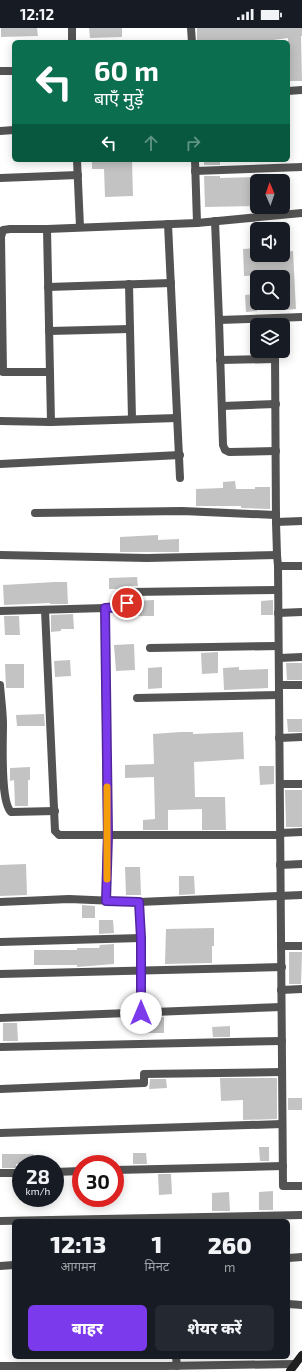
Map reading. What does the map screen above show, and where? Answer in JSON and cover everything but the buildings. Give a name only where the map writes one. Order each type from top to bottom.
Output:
[{"type":"street","points":[[72,28],[72,40]]},
{"type":"street","points":[[191,28],[192,40]]},
{"type":"street","points":[[0,71],[12,71]]},
{"type":"street","points":[[290,91],[302,90]]},
{"type":"street","points":[[0,131],[12,130]]},
{"type":"street","points":[[77,162],[80,227]]},
{"type":"street","points":[[195,162],[197,223]]},
{"type":"street","points":[[196,171],[258,164],[302,167]]},
{"type":"street","points":[[0,178],[78,175]]},
{"type":"street","points":[[50,372],[3,372],[1,237],[3,230],[197,223],[302,213]]},
{"type":"street","points":[[215,221],[223,445],[225,450],[229,452],[276,451]]},
{"type":"street","points":[[168,224],[180,478]]},
{"type":"street","points":[[47,229],[51,422]]},
{"type":"street","points":[[48,287],[171,283]]},
{"type":"street","points":[[129,284],[132,419]]},
{"type":"street","points":[[290,319],[302,317]]},
{"type":"street","points":[[218,320],[250,321]]},
{"type":"street","points":[[49,331],[130,329]]},
{"type":"street","points":[[220,360],[250,357]]},
{"type":"street","points":[[275,358],[283,1186],[302,1186]]},
{"type":"street","points":[[222,406],[276,404]]},
{"type":"street","points":[[0,421],[51,422],[177,418]]},
{"type":"street","points":[[0,464],[180,455]]},
{"type":"street","points":[[35,513],[182,511],[302,521]]},
{"type":"street","points":[[0,555],[147,558],[277,555]]},
{"type":"street","points":[[278,566],[302,566]]},
{"type":"street","points":[[0,611],[124,607],[130,592],[278,590]]},
{"type":"street","points":[[105,608],[108,835],[106,901]]},
{"type":"street","points":[[45,610],[55,831],[60,835],[280,834],[302,832]]},
{"type":"street","points":[[278,613],[302,612]]},
{"type":"street","points":[[150,648],[278,646]]},
{"type":"street","points":[[279,658],[302,658]]},
{"type":"street","points":[[0,685],[1,782],[5,805],[11,812],[55,811]]},
{"type":"street","points":[[279,685],[302,685]]},
{"type":"street","points":[[138,698],[279,695]]},
{"type":"street","points":[[279,738],[302,737]]},
{"type":"street","points":[[280,784],[302,784]]},
{"type":"street","points":[[280,865],[302,864]]},
{"type":"street","points":[[0,902],[69,899],[139,902],[302,894]]},
{"type":"street","points":[[139,902],[141,938],[141,1013]]},
{"type":"street","points":[[0,942],[141,938]]},
{"type":"street","points":[[281,946],[302,946]]},
{"type":"street","points":[[0,974],[282,967]]},
{"type":"street","points":[[281,990],[302,989]]},
{"type":"street","points":[[0,1018],[281,1007]]},
{"type":"street","points":[[0,1047],[282,1041]]},
{"type":"street","points":[[0,1089],[144,1083],[144,1074],[282,1072]]},
{"type":"street","points":[[0,1133],[282,1124]]},
{"type":"street","points":[[124,1170],[283,1166]]},
{"type":"street","points":[[0,1174],[12,1173]]},
{"type":"street","points":[[101,1219],[302,1215]]},
{"type":"street","points":[[0,1221],[12,1221]]},
{"type":"street","points":[[290,1258],[302,1257]]},
{"type":"street","points":[[0,1266],[12,1266]]},
{"type":"street","points":[[290,1304],[302,1305]]},
{"type":"street","points":[[290,1371],[302,1355]]},
{"type":"street","points":[[176,1359],[177,1366]]},
{"type":"street","points":[[0,1366],[19,1369],[166,1369],[177,1366],[295,1364]]},
{"type":"slow traffic","points":[[107,787],[107,879]]},
{"type":"route","points":[[127,603],[124,607],[105,608],[108,835],[106,901],[139,902],[141,938],[141,1013]]}]
